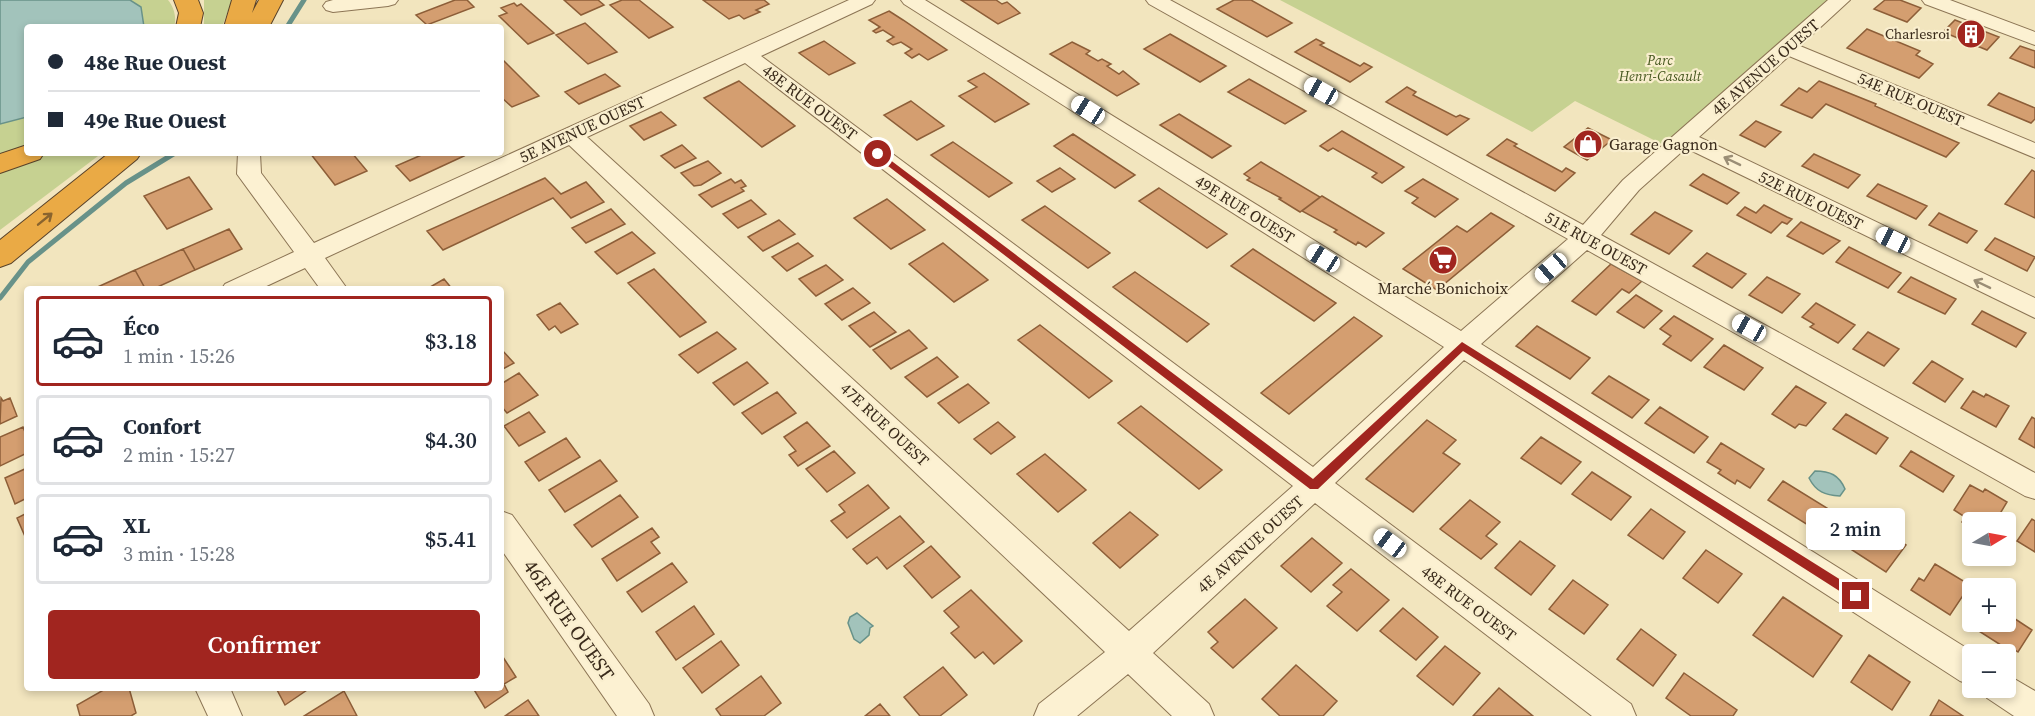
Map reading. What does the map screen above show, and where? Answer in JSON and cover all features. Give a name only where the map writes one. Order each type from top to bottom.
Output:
[{"type":"highway","points":[[186,0],[191,13],[189,24]]},
{"type":"highway","points":[[237,24],[244,0]]},
{"type":"highway","points":[[259,24],[271,0]]},
{"type":"highway","points":[[0,164],[24,155]]},
{"type":"highway","points":[[0,256],[124,156]]},
{"type":"street","points":[[324,24],[334,3],[388,0]]},
{"type":"street","name":"5E AVENUE OUEST","points":[[242,286],[865,0]]},
{"type":"street","name":"49E RUE OUEST","points":[[911,0],[1962,664]]},
{"type":"street","name":"51E RUE OUEST","points":[[1156,0],[2035,487]]},
{"type":"street","name":"4E AVENUE OUEST","points":[[1051,716],[1130,652],[1314,485],[1462,346],[1586,237],[1631,185],[1840,0]]},
{"type":"street","points":[[1932,0],[2035,39]]},
{"type":"street","points":[[1963,0],[2035,27]]},
{"type":"street","name":"54E RUE OUEST","points":[[1787,48],[2035,151]]},
{"type":"street","name":"48E RUE OUEST","points":[[746,54],[1619,716]]},
{"type":"street","name":"47E RUE OUEST","points":[[572,134],[1197,716]]},
{"type":"street","name":"52E RUE OUEST","points":[[1684,138],[2035,309]]},
{"type":"street","points":[[249,156],[249,174],[332,286]]},
{"type":"street","name":"46E RUE OUEST","points":[[504,528],[637,716]]},
{"type":"street","points":[[213,691],[225,716]]},
{"type":"street","points":[[2016,698],[2035,710]]},
{"type":"green space","points":[[0,0],[168,0],[172,6],[175,24],[24,24],[24,147],[0,154]]},
{"type":"green space","points":[[204,0],[232,0],[223,24],[204,24]]},
{"type":"green space","name":"Parc Henri-Casault","points":[[1280,0],[1840,0],[1672,149],[1575,101],[1532,132]]},
{"type":"green space","points":[[35,156],[98,156],[0,230],[0,169]]},
{"type":"water","points":[[0,0],[130,0],[141,7],[144,24],[24,24],[24,118],[0,124]]},
{"type":"water","points":[[1815,471],[1830,473],[1837,477],[1845,489],[1840,496],[1825,494],[1815,487],[1809,478]]},
{"type":"water","points":[[857,613],[873,626],[870,628],[869,635],[860,643],[854,639],[848,623],[850,617]]},
{"type":"building","points":[[455,0],[467,0],[474,7],[430,24],[426,24],[416,15]]},
{"type":"building","points":[[564,0],[598,0],[604,5],[581,15]]},
{"type":"building","points":[[622,0],[639,0],[673,27],[649,38],[610,5]]},
{"type":"building","points":[[703,0],[764,0],[769,4],[756,10],[760,12],[744,19],[739,15],[729,19]]},
{"type":"building","points":[[961,0],[996,0],[1002,4],[1007,2],[1020,13],[998,24]]},
{"type":"building","points":[[1234,0],[1251,0],[1292,23],[1267,37],[1217,9]]},
{"type":"building","points":[[1885,0],[1900,0],[1921,8],[1907,22],[1874,9]]},
{"type":"building","points":[[514,3],[517,6],[521,4],[554,33],[528,44],[499,16],[507,13],[501,8]]},
{"type":"building","points":[[889,11],[947,50],[928,60],[919,54],[912,58],[905,53],[912,49],[901,42],[893,45],[887,41],[894,37],[883,30],[876,33],[873,31],[880,27],[869,20]]},
{"type":"building","name":"Charlesroi","points":[[1955,20],[1999,37],[1987,50],[1943,32]]},
{"type":"building","points":[[585,23],[617,52],[588,64],[556,35]]},
{"type":"building","points":[[1867,29],[1920,51],[1916,55],[1933,64],[1919,78],[1847,48]]},
{"type":"building","points":[[1170,34],[1226,66],[1200,82],[1144,49]]},
{"type":"building","points":[[1316,39],[1324,43],[1320,45],[1360,66],[1364,63],[1372,67],[1350,82],[1295,52]]},
{"type":"building","points":[[824,41],[855,63],[829,75],[799,53]]},
{"type":"building","points":[[1072,42],[1090,51],[1086,54],[1098,61],[1102,59],[1111,64],[1107,66],[1119,74],[1123,71],[1139,84],[1117,96],[1050,54]]},
{"type":"building","points":[[2020,46],[2035,51],[2035,68],[2010,58]]},
{"type":"building","points":[[504,61],[539,96],[512,107],[504,100]]},
{"type":"building","points":[[984,73],[1029,104],[995,122],[959,96],[977,87],[968,81]]},
{"type":"building","points":[[605,74],[620,86],[579,104],[565,92]]},
{"type":"building","points":[[1249,79],[1306,111],[1285,124],[1228,92]]},
{"type":"building","points":[[739,81],[795,126],[762,147],[704,98]]},
{"type":"building","points":[[1819,81],[1876,104],[1875,106],[1959,143],[1946,157],[1826,104],[1812,118],[1781,105],[1799,88],[1807,92]]},
{"type":"building","points":[[1407,87],[1416,92],[1413,95],[1456,117],[1460,115],[1469,119],[1447,135],[1386,102]]},
{"type":"building","points":[[1999,93],[2035,108],[2035,119],[2031,123],[1988,105]]},
{"type":"building","points":[[911,101],[944,126],[917,140],[884,115]]},
{"type":"building","points":[[661,112],[676,125],[644,140],[630,126]]},
{"type":"building","points":[[1179,114],[1231,146],[1212,158],[1160,125]]},
{"type":"building","points":[[1756,121],[1781,132],[1765,147],[1740,135]]},
{"type":"building","points":[[1588,128],[1612,140],[1587,160],[1564,147]]},
{"type":"building","points":[[1342,131],[1404,167],[1382,183],[1372,177],[1377,173],[1333,148],[1328,151],[1320,146]]},
{"type":"building","points":[[1073,134],[1135,175],[1115,188],[1054,146]]},
{"type":"building","points":[[1507,139],[1517,144],[1514,146],[1562,172],[1566,168],[1575,173],[1555,191],[1487,155]]},
{"type":"building","points":[[953,142],[1012,183],[989,197],[931,155]]},
{"type":"building","points":[[682,145],[696,158],[675,168],[661,156]]},
{"type":"building","points":[[1814,154],[1860,175],[1848,188],[1802,166]]},
{"type":"building","points":[[312,156],[354,156],[367,171],[335,185]]},
{"type":"building","points":[[419,156],[464,156],[410,181],[396,166]]},
{"type":"building","points":[[708,161],[721,173],[701,185],[694,186],[681,173]]},
{"type":"building","points":[[1261,162],[1320,197],[1300,212],[1279,199],[1281,198],[1247,180],[1250,178],[1244,174]]},
{"type":"building","points":[[1060,168],[1075,179],[1052,192],[1037,181]]},
{"type":"building","points":[[2032,170],[2035,172],[2035,218],[2005,204]]},
{"type":"building","points":[[1703,174],[1739,193],[1727,204],[1690,185]]},
{"type":"building","points":[[189,177],[212,209],[167,229],[144,196]]},
{"type":"building","points":[[545,178],[561,194],[586,182],[604,202],[571,218],[553,198],[443,250],[427,231]]},
{"type":"building","points":[[731,179],[735,183],[741,180],[746,186],[741,188],[744,191],[712,207],[699,195]]},
{"type":"building","points":[[1423,179],[1458,199],[1435,217],[1412,203],[1418,198],[1405,191]]},
{"type":"building","points":[[1878,184],[1927,206],[1916,219],[1867,196]]},
{"type":"building","points":[[1159,188],[1227,234],[1207,248],[1139,201]]},
{"type":"building","points":[[1322,196],[1384,233],[1366,247],[1358,242],[1356,245],[1334,232],[1337,230],[1302,211]]},
{"type":"building","points":[[887,199],[925,230],[891,249],[854,218]]},
{"type":"building","points":[[751,200],[766,214],[738,228],[723,214]]},
{"type":"building","points":[[1764,205],[1792,219],[1787,224],[1782,222],[1771,233],[1737,215],[1745,207],[1756,213]]},
{"type":"building","points":[[1045,206],[1110,253],[1088,268],[1022,220]]},
{"type":"building","points":[[611,209],[625,224],[586,243],[572,228]]},
{"type":"building","points":[[1655,212],[1692,231],[1669,254],[1631,234]]},
{"type":"building","points":[[1491,213],[1514,226],[1437,290],[1403,269],[1457,226],[1467,232]]},
{"type":"building","points":[[1939,213],[1977,231],[1967,243],[1929,225]]},
{"type":"building","points":[[779,220],[795,234],[763,251],[748,237]]},
{"type":"building","points":[[1801,222],[1840,241],[1823,254],[1787,236]]},
{"type":"building","points":[[229,229],[242,249],[195,270],[183,249]]},
{"type":"building","points":[[632,232],[655,253],[617,274],[595,252]]},
{"type":"building","points":[[1995,238],[2035,257],[2027,271],[1985,250]]},
{"type":"building","points":[[798,243],[813,256],[787,271],[772,257]]},
{"type":"building","points":[[943,243],[988,280],[954,302],[909,264]]},
{"type":"building","points":[[1849,247],[1901,273],[1888,288],[1836,262]]},
{"type":"building","points":[[183,249],[195,270],[160,286],[144,286],[135,270]]},
{"type":"building","points":[[1253,249],[1336,303],[1314,321],[1231,266]]},
{"type":"building","points":[[1707,253],[1746,274],[1732,288],[1693,266]]},
{"type":"building","points":[[1611,264],[1642,281],[1629,293],[1622,289],[1596,315],[1572,301]]},
{"type":"building","points":[[826,265],[843,280],[816,296],[799,279]]},
{"type":"building","points":[[654,269],[706,322],[680,337],[628,283]]},
{"type":"building","points":[[135,270],[144,286],[100,286]]},
{"type":"building","points":[[1135,272],[1209,324],[1187,342],[1113,287]]},
{"type":"building","points":[[1767,277],[1800,294],[1782,313],[1749,295]]},
{"type":"building","points":[[1911,277],[1956,299],[1945,314],[1898,292]]},
{"type":"building","points":[[444,279],[450,286],[432,286]]},
{"type":"building","points":[[853,288],[870,303],[842,320],[825,304]]},
{"type":"building","points":[[1636,295],[1662,311],[1644,328],[1617,312]]},
{"type":"building","points":[[560,303],[578,324],[561,333],[555,326],[549,330],[537,315]]},
{"type":"building","points":[[1816,303],[1855,325],[1838,343],[1810,327],[1814,324],[1802,317]]},
{"type":"building","points":[[1982,311],[2026,333],[2016,347],[1972,324]]},
{"type":"building","points":[[874,312],[896,332],[870,347],[849,326]]},
{"type":"building","points":[[1674,316],[1713,339],[1691,361],[1663,344],[1671,336],[1660,329]]},
{"type":"building","points":[[1354,317],[1382,336],[1289,414],[1261,393]]},
{"type":"building","points":[[1040,325],[1112,381],[1089,398],[1018,340]]},
{"type":"building","points":[[1537,326],[1590,358],[1570,379],[1516,346]]},
{"type":"building","points":[[909,330],[927,348],[891,369],[873,350]]},
{"type":"building","points":[[717,332],[736,349],[698,373],[679,355]]},
{"type":"building","points":[[1868,332],[1899,349],[1884,366],[1853,349]]},
{"type":"building","points":[[1724,345],[1763,368],[1744,390],[1704,367]]},
{"type":"building","points":[[504,352],[514,363],[504,368]]},
{"type":"building","points":[[937,357],[958,377],[927,397],[905,377]]},
{"type":"building","points":[[1932,361],[1963,379],[1945,402],[1913,383]]},
{"type":"building","points":[[747,362],[768,383],[734,405],[713,383]]},
{"type":"building","points":[[519,373],[538,395],[507,413],[504,410],[504,382]]},
{"type":"building","points":[[1609,376],[1649,400],[1632,418],[1592,393]]},
{"type":"building","points":[[968,384],[989,403],[959,423],[938,403]]},
{"type":"building","points":[[1796,386],[1826,403],[1806,426],[1799,424],[1795,428],[1772,414]]},
{"type":"building","points":[[1973,391],[1984,397],[1986,394],[2009,406],[1996,427],[1961,408]]},
{"type":"building","points":[[777,392],[796,413],[762,434],[742,413]]},
{"type":"building","points":[[1,398],[3,401],[10,398],[17,416],[0,424]]},
{"type":"building","points":[[1141,406],[1222,470],[1199,489],[1118,423]]},
{"type":"building","points":[[1660,407],[1708,437],[1694,453],[1645,423]]},
{"type":"building","points":[[529,412],[545,432],[519,446],[504,426]]},
{"type":"building","points":[[1846,414],[1888,438],[1876,454],[1833,429]]},
{"type":"building","points":[[2032,417],[2035,419],[2035,448],[2019,439]]},
{"type":"building","points":[[1427,420],[1456,440],[1443,453],[1460,464],[1413,512],[1366,479]]},
{"type":"building","points":[[807,422],[830,446],[798,466],[789,455],[796,451],[784,437]]},
{"type":"building","points":[[998,422],[1015,437],[991,454],[974,439]]},
{"type":"building","points":[[23,427],[24,454],[0,466],[0,437]]},
{"type":"building","points":[[1541,437],[1581,462],[1561,484],[1521,458]]},
{"type":"building","points":[[566,438],[580,457],[539,481],[525,462]]},
{"type":"building","points":[[1721,443],[1764,469],[1750,488],[1737,480],[1735,484],[1718,473],[1721,470],[1707,462]]},
{"type":"building","points":[[834,451],[855,473],[827,492],[806,469]]},
{"type":"building","points":[[1911,451],[1954,476],[1943,492],[1900,466]]},
{"type":"building","points":[[1045,454],[1086,490],[1058,512],[1017,474]]},
{"type":"building","points":[[600,460],[617,481],[565,512],[549,490]]},
{"type":"building","points":[[24,469],[24,500],[15,504],[5,478]]},
{"type":"building","points":[[1592,472],[1631,497],[1611,520],[1572,494]]},
{"type":"building","points":[[1783,481],[1830,510],[1816,530],[1768,500]]},
{"type":"building","points":[[868,485],[889,508],[847,538],[831,521],[845,512],[839,505]]},
{"type":"building","points":[[1970,485],[1983,492],[1985,489],[2007,502],[2001,512],[1962,512],[1962,515],[1954,510]]},
{"type":"building","points":[[620,495],[638,517],[592,547],[574,525]]},
{"type":"building","points":[[1470,500],[1500,522],[1486,536],[1497,544],[1481,559],[1440,529]]},
{"type":"building","points":[[1651,509],[1685,532],[1663,559],[1628,535]]},
{"type":"building","points":[[1130,512],[1158,535],[1120,568],[1093,543]]},
{"type":"building","points":[[24,514],[24,534],[17,518]]},
{"type":"building","points":[[900,516],[924,542],[887,569],[877,557],[867,564],[853,549]]},
{"type":"building","points":[[1866,519],[1906,545],[1886,572],[1846,546]]},
{"type":"building","points":[[2032,519],[2035,521],[2035,552],[2017,541]]},
{"type":"building","points":[[652,528],[659,537],[651,542],[660,553],[617,581],[602,559]]},
{"type":"building","points":[[1312,538],[1342,563],[1311,592],[1281,566]]},
{"type":"building","points":[[1520,541],[1555,566],[1531,595],[1495,568]]},
{"type":"building","points":[[931,546],[960,577],[932,598],[904,566]]},
{"type":"building","points":[[1706,550],[1742,574],[1718,603],[1683,578]]},
{"type":"building","points":[[672,563],[687,582],[642,612],[627,592]]},
{"type":"building","points":[[1935,564],[1962,580],[1962,597],[1950,615],[1911,590],[1919,578],[1924,581]]},
{"type":"building","points":[[1351,569],[1389,600],[1357,631],[1327,606],[1342,592],[1333,585]]},
{"type":"building","points":[[1573,580],[1608,605],[1584,634],[1549,609]]},
{"type":"building","points":[[971,590],[1022,641],[994,664],[983,652],[975,658],[951,633],[959,627],[944,611]]},
{"type":"building","points":[[1783,597],[1842,636],[1813,677],[1753,635]]},
{"type":"building","points":[[1245,599],[1277,628],[1233,668],[1211,648],[1218,642],[1208,632]]},
{"type":"building","points":[[694,606],[714,634],[676,660],[656,632]]},
{"type":"building","points":[[1403,608],[1438,637],[1416,660],[1380,631]]},
{"type":"building","points":[[2016,620],[2032,630],[2018,652],[2016,644],[1999,644],[1980,632],[2016,632]]},
{"type":"building","points":[[1641,629],[1676,655],[1653,686],[1617,659]]},
{"type":"building","points":[[721,641],[739,665],[702,693],[683,668]]},
{"type":"building","points":[[1445,646],[1480,673],[1453,705],[1417,676]]},
{"type":"building","points":[[1869,655],[1910,682],[1892,710],[1851,682]]},
{"type":"building","points":[[504,659],[516,677],[504,684]]},
{"type":"building","points":[[1296,665],[1337,701],[1323,716],[1280,716],[1262,699]]},
{"type":"building","points":[[943,667],[967,695],[940,716],[920,716],[904,697]]},
{"type":"building","points":[[1684,673],[1737,710],[1733,716],[1691,716],[1666,698]]},
{"type":"building","points":[[761,676],[781,703],[764,716],[721,716],[716,709]]},
{"type":"building","points":[[504,684],[508,692],[485,708],[475,691],[504,691]]},
{"type":"building","points":[[1499,688],[1533,716],[1473,716]]},
{"type":"building","points":[[102,691],[130,691],[136,713],[131,716],[80,716],[77,705]]},
{"type":"building","points":[[278,691],[306,691],[285,705]]},
{"type":"building","points":[[344,691],[357,716],[304,716]]},
{"type":"building","points":[[528,700],[539,716],[505,716]]},
{"type":"building","points":[[1939,700],[1963,716],[1930,716]]},
{"type":"building","points":[[880,704],[890,716],[865,716]]},
{"type":"waterway","points":[[289,24],[304,0]]},
{"type":"waterway","points":[[0,298],[28,262],[126,183],[170,156]]},
{"type":"place","name":"Charlesroi","points":[[1971,34]]},
{"type":"place","name":"Garage Gagnon","points":[[1588,144]]},
{"type":"place","name":"Marché Bonichoix","points":[[1443,260]]},
{"type":"route","points":[[878,154],[1314,485],[1462,346],[1856,596]]}]
